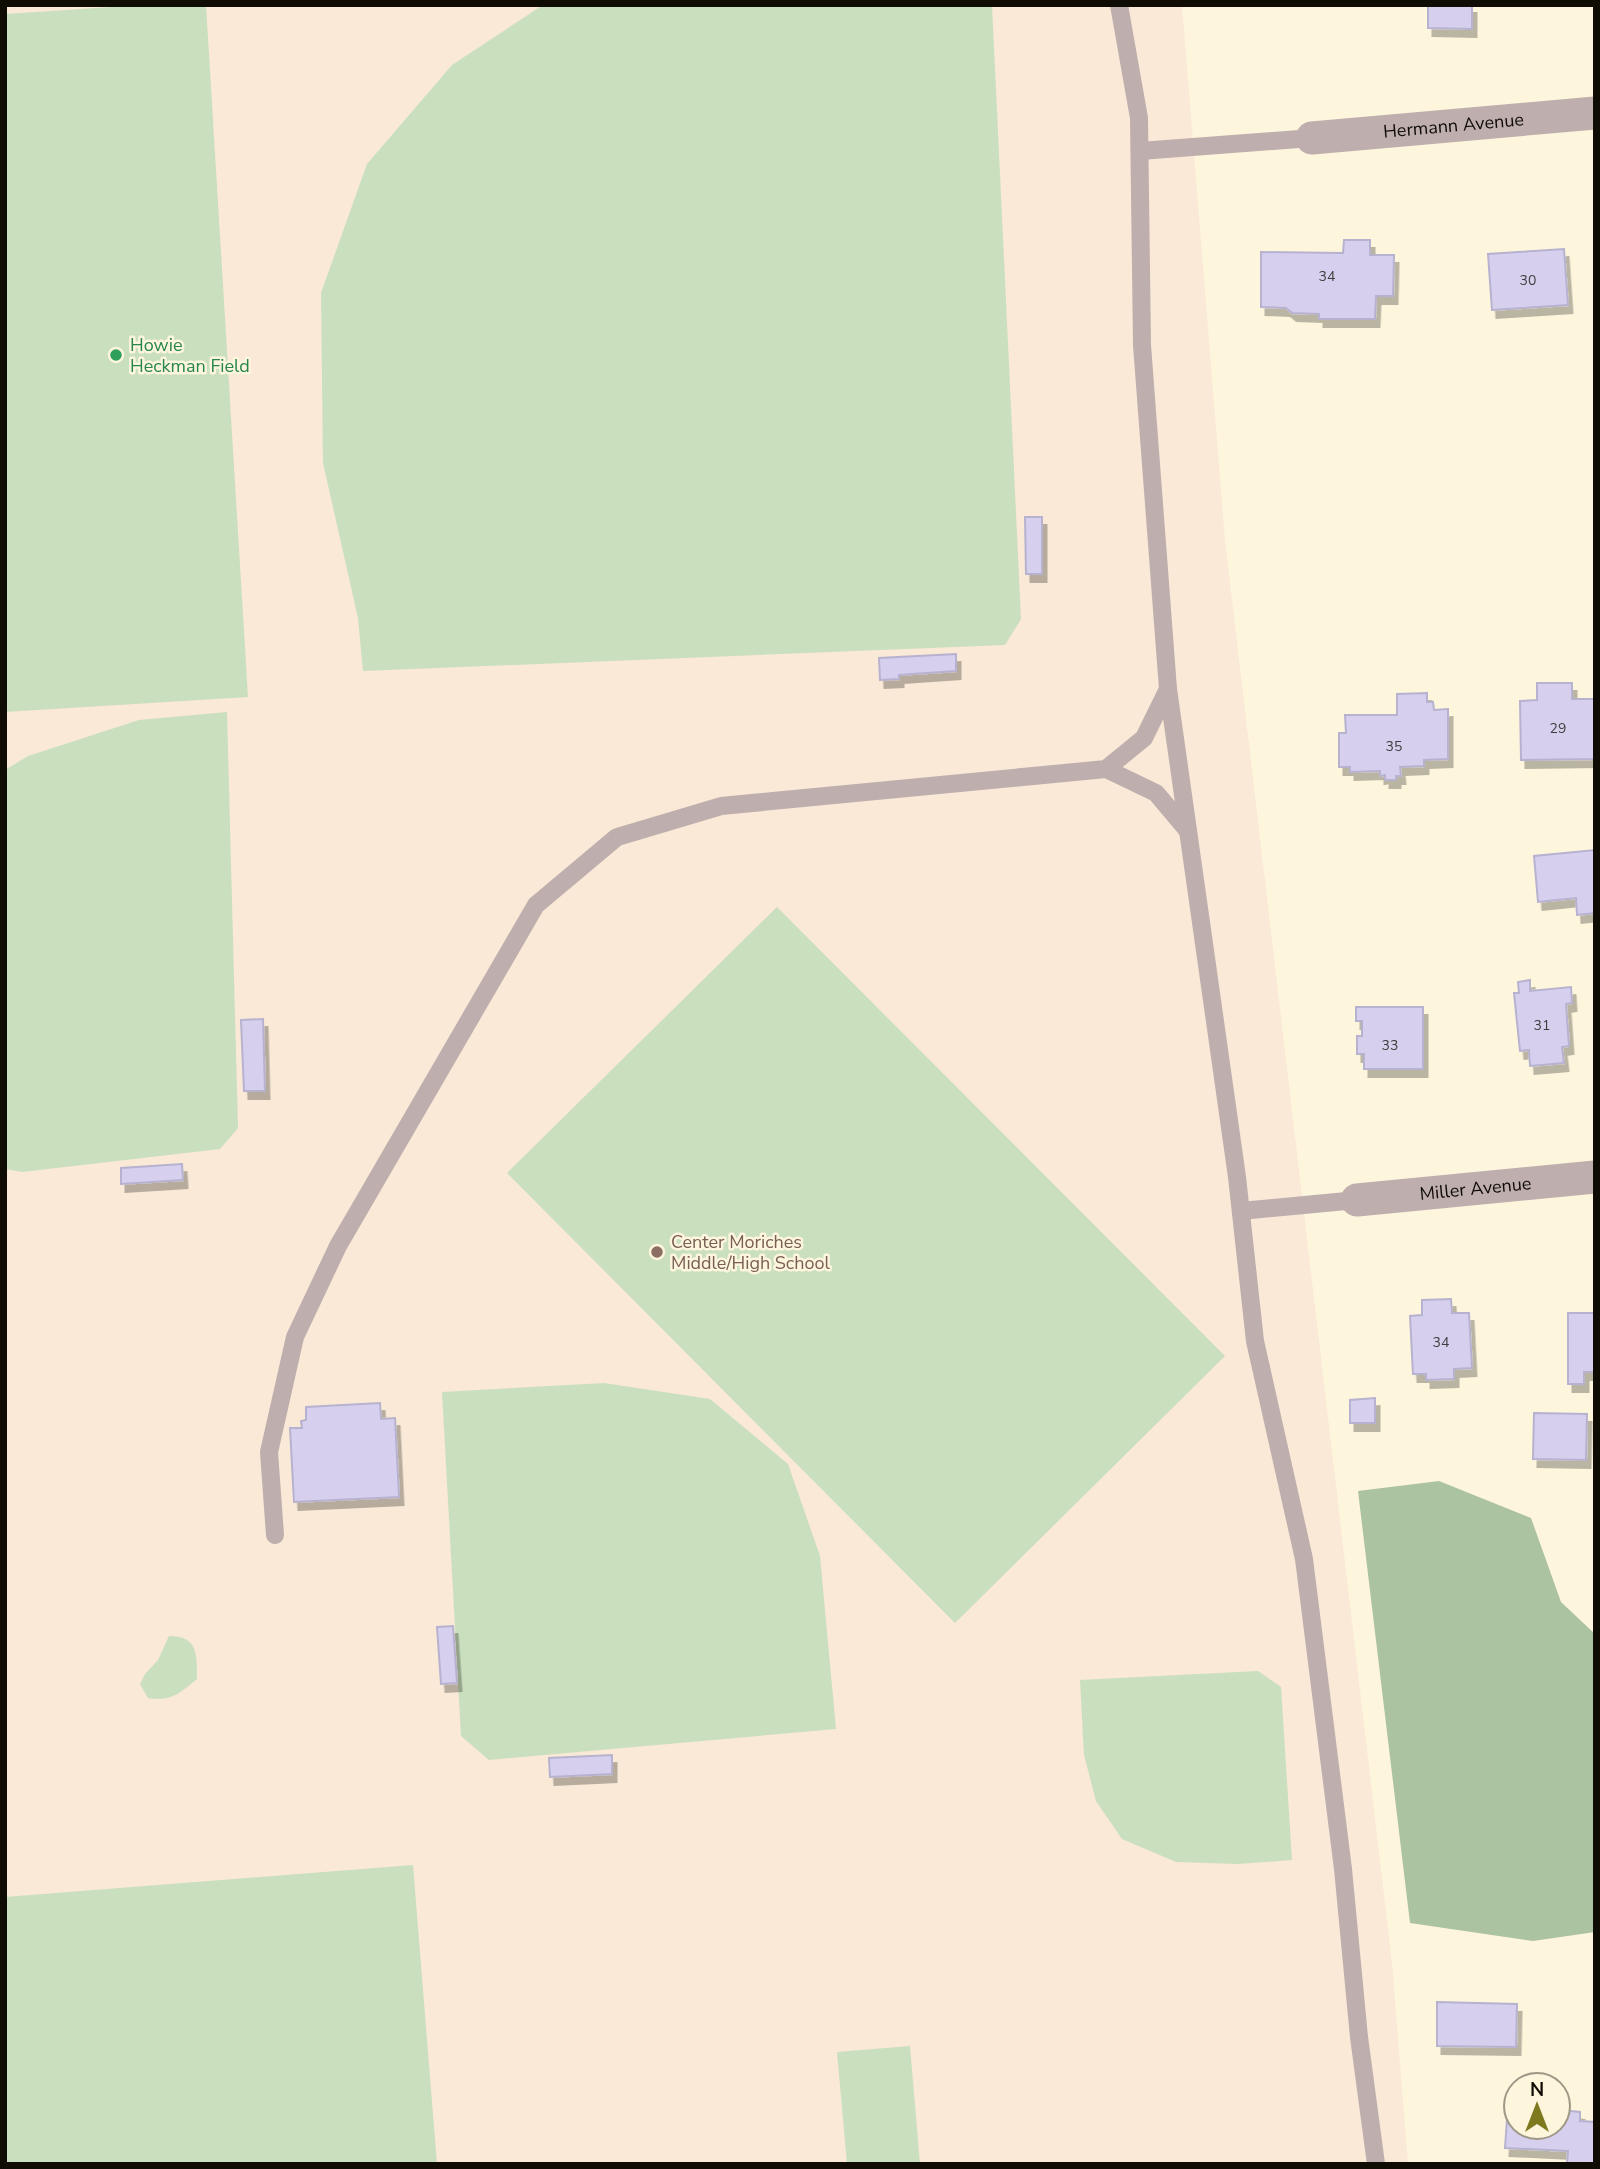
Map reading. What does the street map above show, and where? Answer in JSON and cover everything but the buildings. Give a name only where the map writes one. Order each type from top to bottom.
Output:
[{"type":"street","name":"Hermann Avenue","points":[[1312,138],[1595,113]]},
{"type":"street","name":"Miller Avenue","points":[[1357,1200],[1595,1177]]},
{"type":"lane","points":[[1119,5],[1139,118],[1142,345],[1168,689],[1241,1211],[1255,1341],[1304,1559],[1376,2164]]},
{"type":"lane","points":[[1140,151],[1312,138]]},
{"type":"lane","points":[[1106,769],[1144,738],[1168,689]]},
{"type":"lane","points":[[275,1535],[269,1452],[295,1337],[338,1246],[536,905],[617,837],[721,806],[1106,769],[1156,793],[1188,832]]},
{"type":"lane","points":[[1241,1211],[1357,1200]]},
{"type":"shaded area","name":"Center Moriches Middle/High School","points":[[5,5],[1182,5],[1225,540],[1392,1963],[1408,2164],[5,2164]]},
{"type":"green space","name":"Howie Heckman Field","points":[[142,5],[206,5],[248,697],[5,712],[5,14]]},
{"type":"green space","points":[[543,5],[992,5],[1021,619],[1005,645],[363,671],[358,618],[323,463],[321,293],[367,164],[452,65]]},
{"type":"green space","points":[[227,712],[238,1128],[220,1149],[22,1172],[5,1169],[5,770],[28,756],[139,720]]},
{"type":"green space","points":[[777,907],[1225,1356],[955,1623],[507,1173]]},
{"type":"green space","points":[[604,1383],[710,1399],[788,1464],[820,1556],[836,1729],[489,1760],[461,1736],[442,1392]]},
{"type":"green space","points":[[1439,1481],[1531,1518],[1561,1602],[1595,1634],[1595,1932],[1533,1941],[1410,1923],[1358,1491]]},
{"type":"green space","points":[[169,1636],[186,1639],[191,1643],[196,1654],[197,1679],[169,1697],[148,1698],[140,1684],[158,1660]]},
{"type":"green space","points":[[1258,1671],[1281,1687],[1292,1860],[1238,1864],[1176,1862],[1122,1839],[1096,1801],[1084,1755],[1080,1680]]},
{"type":"green space","points":[[413,1865],[437,2164],[5,2164],[5,1897]]},
{"type":"green space","points":[[910,2046],[920,2164],[847,2164],[837,2052]]},
{"type":"place","name":"Howie Heckman Field","points":[[116,355]]},
{"type":"place","name":"Center Moriches Middle/High School","points":[[657,1252]]}]
